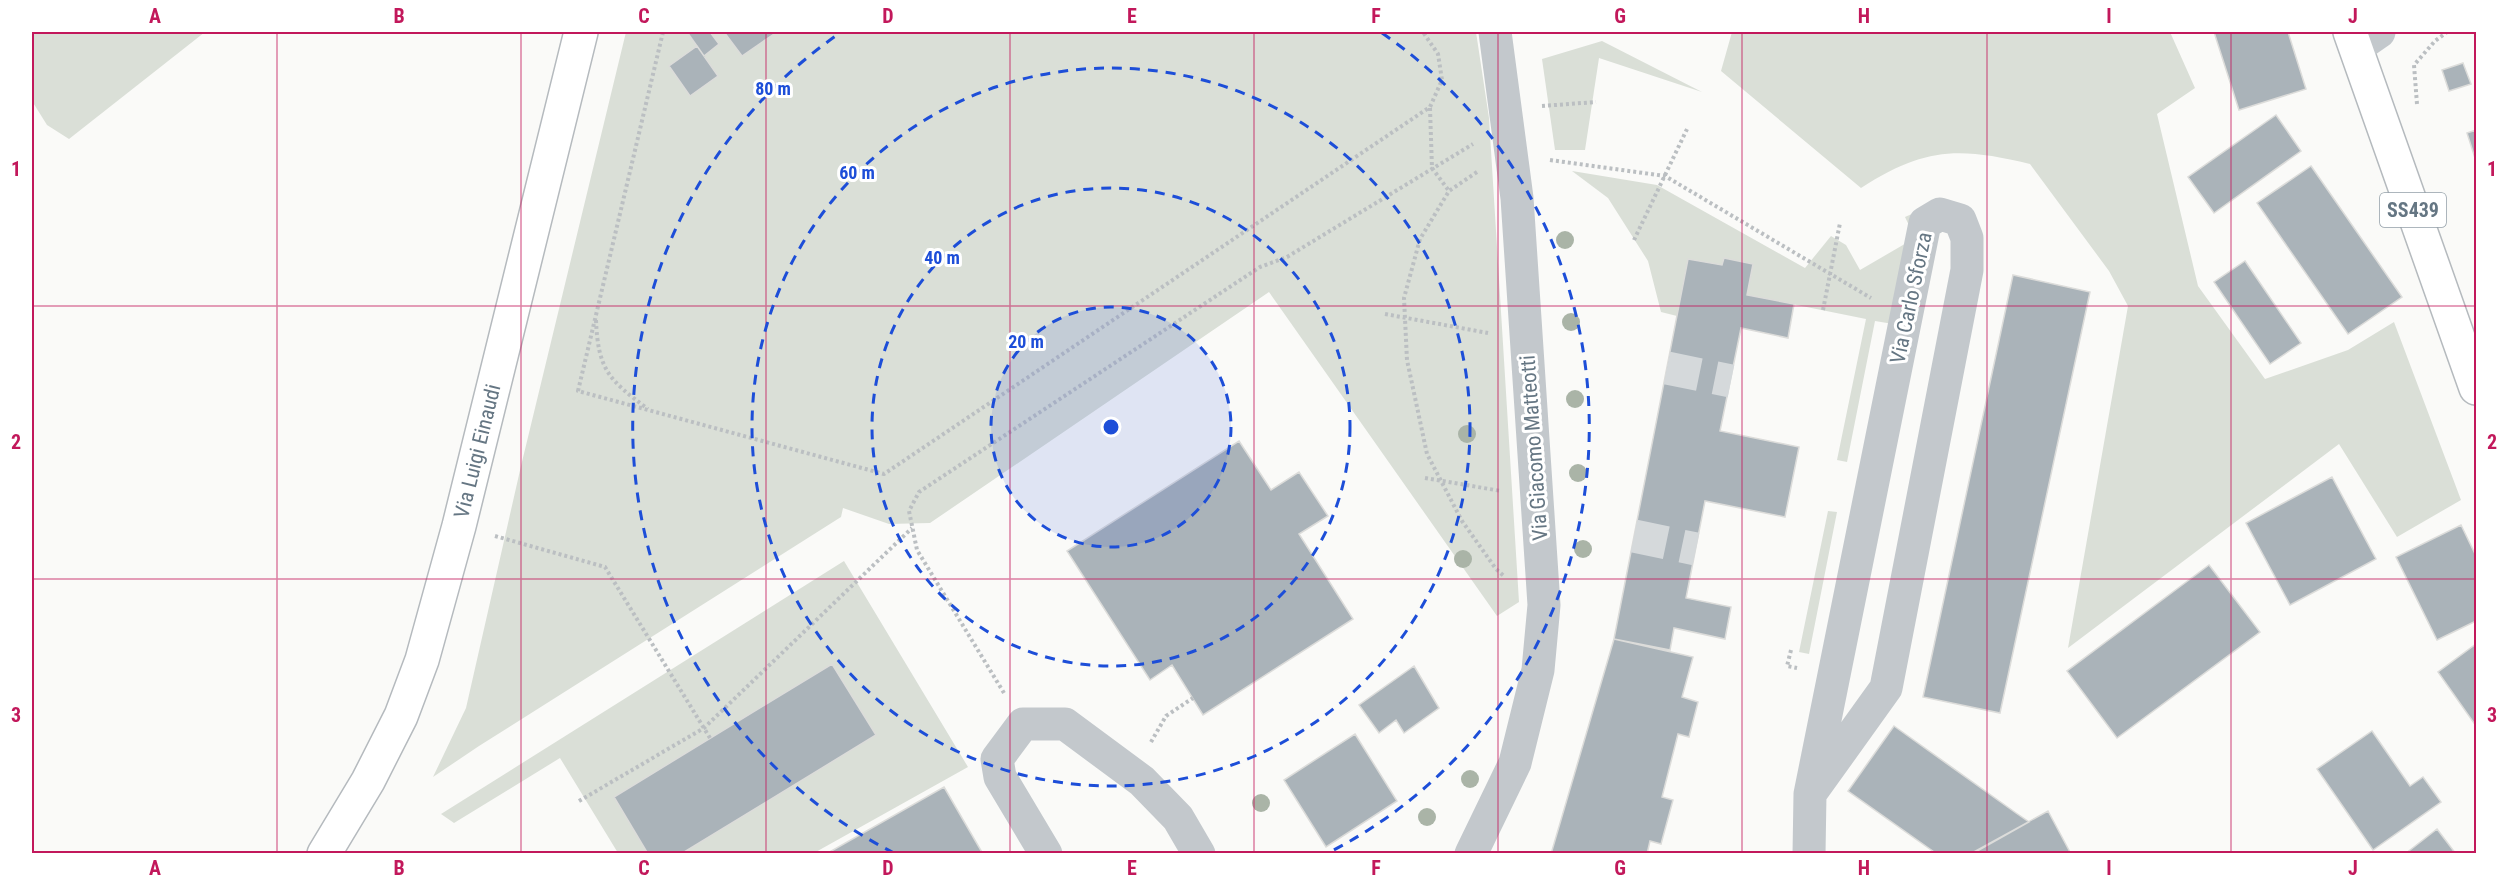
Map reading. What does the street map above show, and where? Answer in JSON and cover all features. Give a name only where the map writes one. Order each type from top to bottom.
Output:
[{"type":"main road","name":"Via Luigi Einaudi","points":[[324,854],[368,782],[401,716],[422,660],[459,526],[581,32]]},
{"type":"main road","name":"SS439","points":[[2361,37],[2476,388]]},
{"type":"street","name":"Via Giacomo Matteotti","points":[[1471,854],[1515,763],[1538,670],[1544,605],[1517,198],[1509,123],[1495,32]]},
{"type":"street","name":"Via Carlo Sforza","points":[[1809,854],[1810,794],[1925,223],[1940,214],[1960,220],[1967,238],[1967,270],[1886,687],[1810,794]]},
{"type":"street","points":[[1046,854],[1000,777],[997,759],[1023,724],[1065,724],[1142,781],[1178,818],[1199,854]]},
{"type":"path","points":[[663,32],[578,391],[884,474],[1430,107]]},
{"type":"path","points":[[1423,32],[1438,54],[1442,80],[1430,107],[1432,168],[1449,191]]},
{"type":"path","points":[[2418,113],[2414,65],[2435,41],[2447,32]]},
{"type":"path","points":[[1023,724],[916,550],[909,511],[919,492],[1260,267],[1287,257],[1538,106],[1596,102]]},
{"type":"path","points":[[1634,240],[1688,127]]},
{"type":"path","points":[[1544,159],[1665,176],[1906,319]]},
{"type":"path","points":[[1486,169],[1479,170],[1449,191],[1420,239],[1404,298],[1407,360],[1427,454],[1462,521],[1496,569],[1510,581]]},
{"type":"path","points":[[1823,310],[1840,223]]},
{"type":"path","points":[[596,313],[597,348],[606,369],[620,388],[649,411]]},
{"type":"path","points":[[1385,314],[1491,334]]},
{"type":"path","points":[[1425,478],[1512,493]]},
{"type":"path","points":[[459,526],[605,567],[710,738]]},
{"type":"path","points":[[579,801],[704,728],[912,528]]},
{"type":"path","points":[[1132,774],[1166,716],[1193,698]]},
{"type":"shaded area","points":[[32,32],[205,32],[69,139],[47,125],[32,101]]},
{"type":"shaded area","points":[[626,32],[1476,32],[1489,118],[1519,602],[1497,616],[1269,292],[930,523],[889,524],[843,508],[841,517],[433,777],[466,708],[521,466]]},
{"type":"shaded area","points":[[1732,32],[2170,32],[2195,88],[2157,114],[2198,286],[2265,379],[2348,350],[2394,322],[2461,500],[2397,537],[2339,444],[2068,648],[2128,306],[2109,271],[2030,164],[1983,155],[1943,154],[1904,165],[1861,188],[1721,71]]},
{"type":"shaded area","points":[[1602,41],[1702,92],[1599,58],[1585,150],[1555,150],[1542,59]]},
{"type":"shaded area","points":[[1572,171],[1657,185],[1805,268],[1831,236],[1846,245],[1860,270],[1915,238],[1905,217],[1914,213],[1926,213],[1928,216],[1919,226],[1899,325],[1875,321],[1847,462],[1837,460],[1866,319],[1747,295],[1753,264],[1724,258],[1722,265],[1688,259],[1677,316],[1661,312],[1648,261],[1608,198]]},
{"type":"shaded area","points":[[1828,511],[1837,512],[1809,654],[1799,652]]},
{"type":"shaded area","points":[[844,561],[968,767],[814,853],[618,853],[560,758],[454,823],[441,814]]},
{"type":"building","points":[[687,32],[710,32],[719,44],[704,56]]},
{"type":"building","points":[[724,32],[772,32],[774,34],[742,56]]},
{"type":"building","points":[[2214,32],[2288,32],[2306,89],[2239,110]]},
{"type":"building","points":[[697,46],[718,76],[690,96],[669,66]]},
{"type":"building","points":[[2463,63],[2471,84],[2449,91],[2442,70]]},
{"type":"building","points":[[2276,115],[2301,151],[2214,213],[2188,177]]},
{"type":"building","points":[[2476,130],[2476,161],[2467,133]]},
{"type":"building","points":[[2311,166],[2402,297],[2348,334],[2257,203]]},
{"type":"building","points":[[1724,258],[1753,264],[1747,295],[1794,304],[1788,338],[1741,328],[1720,431],[1799,447],[1785,517],[1705,501],[1686,598],[1731,607],[1725,639],[1674,628],[1670,650],[1614,639],[1688,259],[1722,265]]},
{"type":"building","points":[[2245,261],[2301,343],[2270,364],[2214,282]]},
{"type":"building","points":[[2013,275],[2090,292],[2000,713],[1923,697]]},
{"type":"building","points":[[1239,441],[1271,490],[1299,472],[1328,516],[1299,534],[1353,619],[1203,715],[1172,665],[1150,680],[1067,551]]},
{"type":"building","points":[[2332,477],[2376,559],[2290,605],[2246,523]]},
{"type":"building","points":[[2461,525],[2476,556],[2476,621],[2437,640],[2396,557]]},
{"type":"building","points":[[2209,565],[2260,632],[2117,738],[2067,671]]},
{"type":"building","points":[[1614,639],[1693,657],[1682,697],[1698,702],[1689,737],[1678,734],[1662,797],[1673,800],[1661,844],[1650,841],[1647,854],[1551,854]]},
{"type":"building","points":[[2476,644],[2476,726],[2438,672]]},
{"type":"building","points":[[832,664],[876,735],[681,854],[648,854],[614,797]]},
{"type":"building","points":[[1414,666],[1439,708],[1404,733],[1396,720],[1379,733],[1359,705]]},
{"type":"building","points":[[1894,726],[2029,822],[1972,854],[1937,854],[1848,791]]},
{"type":"building","points":[[2372,731],[2410,786],[2423,777],[2441,802],[2373,850],[2317,769]]},
{"type":"building","points":[[1355,734],[1397,801],[1326,847],[1284,780]]},
{"type":"building","points":[[944,787],[983,854],[826,854]]},
{"type":"building","points":[[2048,811],[2071,854],[1972,853]]},
{"type":"building","points":[[2437,829],[2456,854],[2405,854]]},
{"type":"tunnel","points":[[1667,368],[1731,381]]},
{"type":"tunnel","points":[[1634,536],[1696,549]]}]
